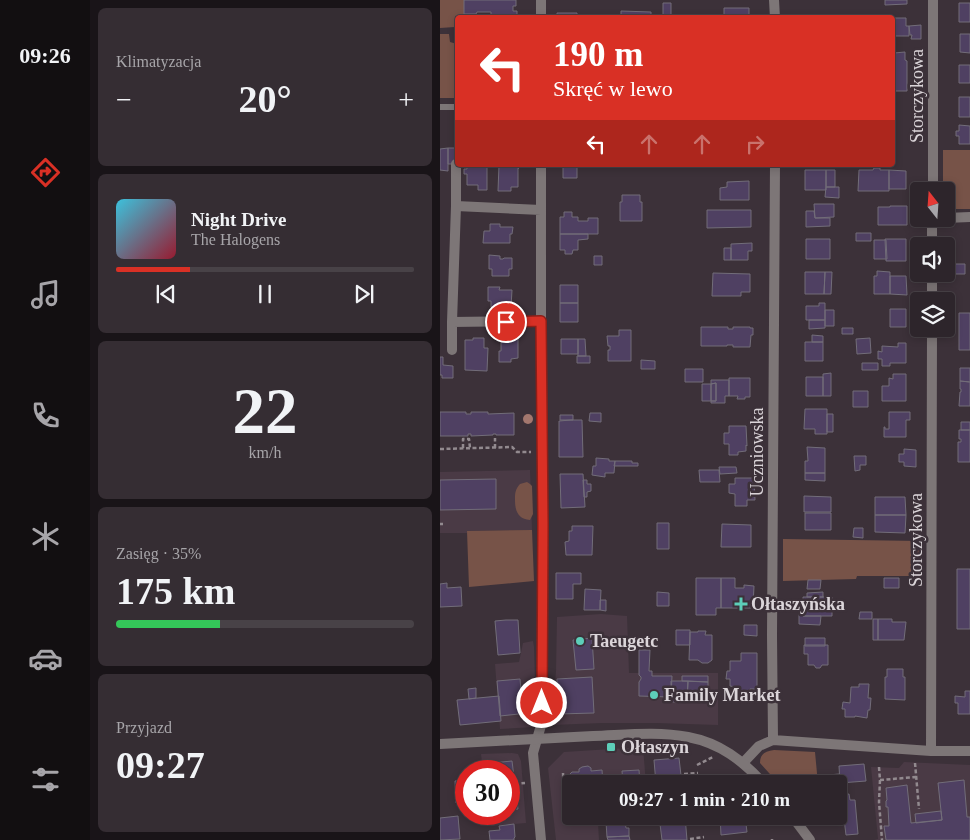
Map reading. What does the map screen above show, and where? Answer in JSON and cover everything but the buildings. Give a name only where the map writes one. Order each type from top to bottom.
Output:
[{"type":"street","points":[[541,0],[541,15]]},
{"type":"street","points":[[774,0],[775,15]]},
{"type":"street","name":"Storczykowa","points":[[932,182],[934,0]]},
{"type":"street","points":[[452,350],[456,167]]},
{"type":"street","points":[[541,167],[542,722],[533,753],[541,840]]},
{"type":"street","name":"Uczniowska","points":[[773,740],[775,167]]},
{"type":"street","points":[[456,206],[541,210]]},
{"type":"street","points":[[955,218],[970,217]]},
{"type":"street","points":[[452,322],[541,321]]},
{"type":"street","name":"Storczykowa","points":[[931,751],[932,337]]},
{"type":"street","points":[[440,744],[643,734],[680,736],[715,745],[743,762],[755,775]]},
{"type":"street","points":[[743,762],[759,746],[773,740],[931,751],[970,751]]},
{"type":"street","points":[[799,825],[810,840]]},
{"type":"lane","points":[[440,107],[455,107]]},
{"type":"path","points":[[495,438],[495,448]]},
{"type":"path","points":[[463,448],[462,439],[470,439],[470,448]]},
{"type":"path","points":[[440,449],[512,447],[517,452],[529,452]]},
{"type":"path","points":[[697,765],[714,756]]},
{"type":"path","points":[[915,762],[919,809]]},
{"type":"path","points":[[879,767],[882,840]]},
{"type":"path","points":[[684,774],[698,773]]},
{"type":"path","points":[[880,780],[916,776]]},
{"type":"path","points":[[520,784],[525,783]]},
{"type":"path","points":[[690,839],[704,837]]},
{"type":"shaded area","points":[[440,0],[464,0],[464,15],[455,15],[455,27],[440,28]]},
{"type":"shaded area","points":[[440,34],[449,34],[450,42],[455,43],[455,98],[440,98]]},
{"type":"shaded area","points":[[943,150],[970,150],[970,209],[955,209],[955,182],[943,182]]},
{"type":"shaded area","points":[[530,470],[532,530],[440,533],[440,472]]},
{"type":"shaded area","points":[[527,482],[532,486],[533,514],[530,520],[520,516],[515,504],[517,488],[520,484]]},
{"type":"shaded area","points":[[532,530],[534,581],[469,587],[467,531]]},
{"type":"shaded area","points":[[783,539],[921,541],[921,576],[857,576],[856,579],[783,581]]},
{"type":"shaded area","points":[[601,614],[627,616],[629,673],[718,673],[718,725],[602,723],[552,725],[557,617]]},
{"type":"shaded area","points":[[533,641],[536,714],[534,727],[500,729],[495,664],[519,662],[523,643]]},
{"type":"shaded area","points":[[643,747],[645,775],[562,775],[562,825],[598,825],[599,840],[556,840],[548,768],[564,752]]},
{"type":"shaded area","points":[[768,751],[815,752],[817,775],[771,775],[760,763],[761,757]]},
{"type":"shaded area","points":[[481,754],[518,754],[521,761],[526,823],[520,824],[520,760],[482,760]]},
{"type":"shaded area","points":[[904,762],[970,765],[970,840],[874,840],[878,839],[871,767],[899,768]]},
{"type":"place","name":"Ołtaszyńska","points":[[741,604]]},
{"type":"place","name":"Taeugetc","points":[[580,641]]},
{"type":"place","name":"Family Market","points":[[654,695]]},
{"type":"place","name":"Ołtaszyn","points":[[611,747]]},
{"type":"route","points":[[506,322],[541,321],[542,703]]}]
